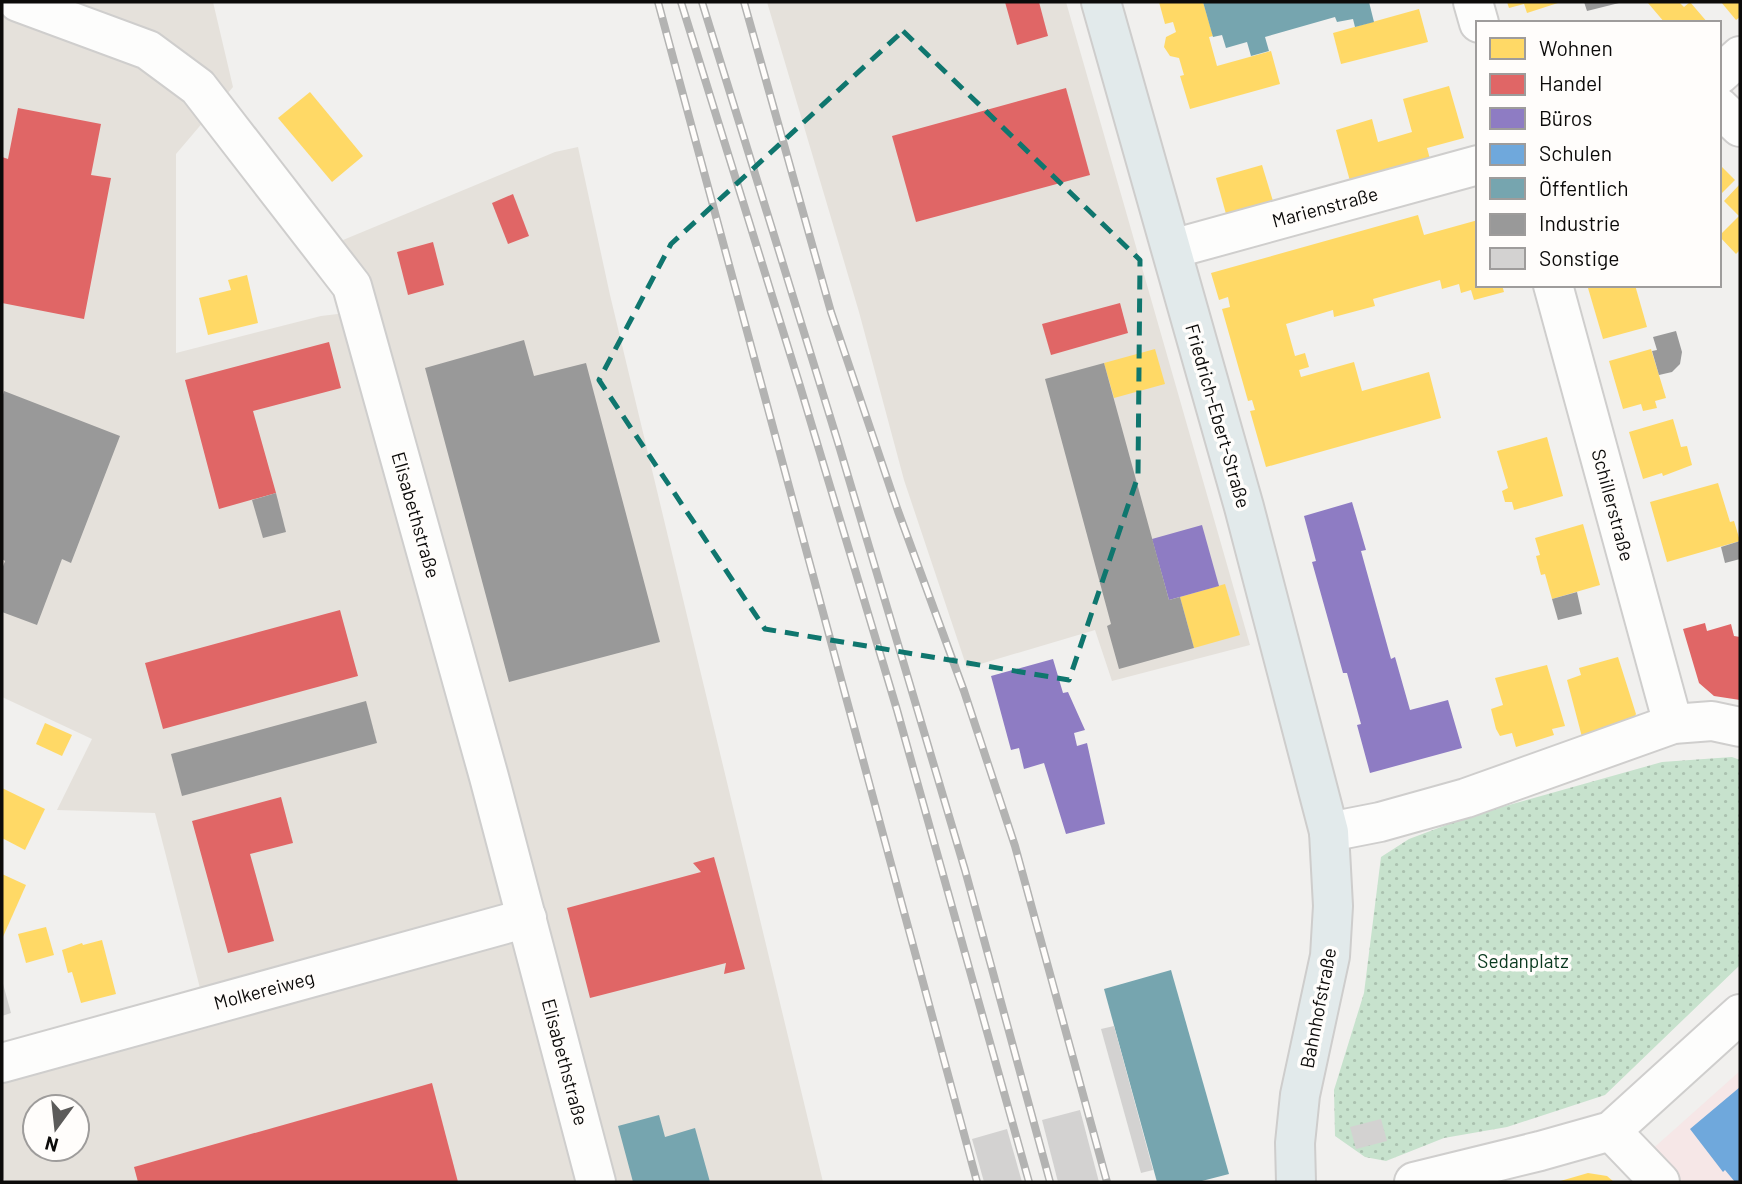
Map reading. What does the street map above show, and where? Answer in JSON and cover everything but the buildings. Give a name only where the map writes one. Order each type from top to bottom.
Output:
[{"type":"main road","name":"Friedrich-Ebert-Straße","points":[[1101,2],[1244,507],[1329,832]]},
{"type":"main road","name":"Bahnhofstraße","points":[[1296,1182],[1295,1143],[1300,1096],[1330,956],[1333,906],[1329,832]]},
{"type":"street","name":"Elisabethstraße","points":[[18,2],[148,50],[198,87],[352,286],[527,918],[596,1182]]},
{"type":"street","points":[[1473,2],[1478,21]]},
{"type":"street","points":[[1721,73],[1740,56]]},
{"type":"street","points":[[1721,109],[1740,127]]},
{"type":"street","name":"Marienstraße","points":[[1172,249],[1476,166]]},
{"type":"street","name":"Schillerstraße","points":[[1554,287],[1673,724]]},
{"type":"street","points":[[1329,832],[1380,822],[1466,798],[1673,724],[1712,721],[1740,727]]},
{"type":"street","name":"Molkereiweg","points":[[2,1062],[527,918]]},
{"type":"street","points":[[1414,1182],[1611,1131],[1740,1014]]},
{"type":"street","points":[[1611,1131],[1660,1182]]},
{"type":"highlighted area","points":[[903,31],[1140,260],[1138,476],[1069,680],[765,629],[599,380],[671,244]]},
{"type":"shaded area","points":[[2,2],[213,2],[233,87],[176,154],[176,353],[321,316],[371,310],[343,240],[555,152],[578,147],[610,295],[823,1182],[6,1182],[2,1177],[2,1082],[210,1027],[155,813],[57,810],[92,739],[2,697]]},
{"type":"shaded area","points":[[767,2],[1066,2],[1250,645],[1112,681],[1095,630],[967,668],[904,480],[859,312]]},
{"type":"shaded area","points":[[1740,1071],[1740,1182],[1673,1182],[1648,1153]]},
{"type":"green space","name":"Sedanplatz","points":[[1732,757],[1740,760],[1740,965],[1605,1095],[1507,1127],[1444,1138],[1386,1161],[1365,1157],[1335,1136],[1334,1090],[1364,993],[1381,857],[1409,839],[1473,815],[1662,762]]},
{"type":"railway","points":[[658,2],[977,1182]]},
{"type":"railway","points":[[681,2],[897,710],[1029,1182]]},
{"type":"railway","points":[[702,2],[840,449],[965,870],[1050,1182]]},
{"type":"railway","points":[[744,2],[831,312],[898,511],[964,691],[1015,846],[1107,1182]]}]
